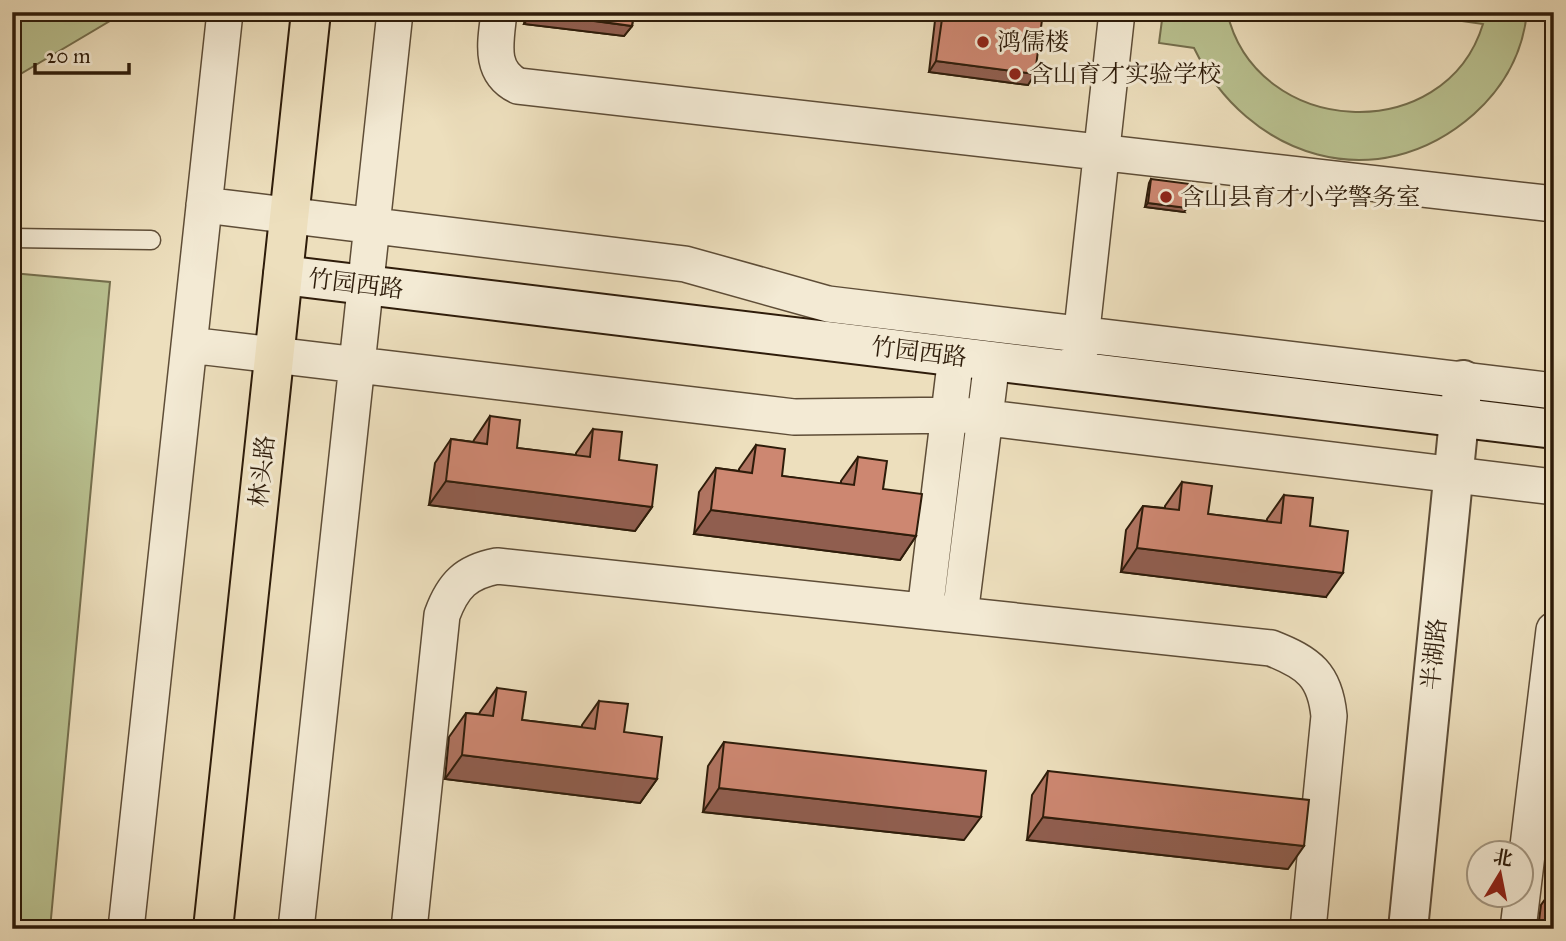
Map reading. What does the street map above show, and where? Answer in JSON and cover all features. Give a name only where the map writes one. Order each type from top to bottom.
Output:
[{"type":"main road","name":"林头路","points":[[213,929],[312,12]]},
{"type":"main road","name":"竹园西路","points":[[283,275],[1554,429]]},
{"type":"main road","name":"半湖路","points":[[1408,929],[1462,380]]},
{"type":"street","points":[[126,929],[225,12]]},
{"type":"street","points":[[296,929],[395,12]]},
{"type":"street","points":[[499,12],[495,52],[498,68],[506,80],[518,86],[1554,204]]},
{"type":"street","points":[[1077,371],[1117,12]]},
{"type":"street","points":[[204,205],[685,264],[828,303],[1554,391]]},
{"type":"street","points":[[189,345],[794,417],[985,418],[1554,487]]},
{"type":"street","points":[[925,611],[949,416],[974,358]]},
{"type":"street","points":[[960,615],[985,418],[974,358]]},
{"type":"street","points":[[409,929],[442,615],[459,581],[478,570],[497,566],[1271,648],[1314,670],[1327,693],[1329,716],[1308,929]]},
{"type":"street","points":[[1518,929],[1554,630]]},
{"type":"lane","points":[[12,238],[151,240]]},
{"type":"green space","points":[[12,12],[125,12],[12,79]]},
{"type":"green space","points":[[1163,12],[1227,12],[1245,54],[1274,84],[1311,104],[1352,112],[1393,108],[1431,92],[1462,64],[1483,24],[1399,12],[1527,12],[1521,41],[1510,68],[1485,104],[1474,114],[1436,140],[1397,155],[1357,160],[1318,154],[1280,140],[1246,117],[1217,86],[1194,48],[1159,43]]},
{"type":"green space","points":[[12,273],[110,282],[50,929],[12,929]]},
{"type":"building","points":[[532,12],[634,12],[632,26]]},
{"type":"building","name":"鸿儒楼","points":[[943,12],[1043,12],[1035,74],[936,61]]},
{"type":"building","name":"含山县育才小学警务室","points":[[1151,179],[1190,184],[1187,208],[1148,203]]},
{"type":"building","points":[[490,416],[520,420],[517,448],[590,457],[593,429],[622,432],[619,460],[657,465],[652,507],[446,481],[451,439],[487,444]]},
{"type":"building","points":[[756,445],[785,449],[782,476],[854,485],[858,457],[887,461],[883,489],[922,494],[916,536],[711,510],[716,468],[752,473]]},
{"type":"building","points":[[1182,482],[1212,486],[1208,514],[1281,523],[1284,495],[1313,498],[1310,526],[1348,531],[1343,573],[1137,548],[1143,506],[1179,510]]},
{"type":"building","points":[[497,688],[526,692],[522,720],[595,729],[599,701],[628,704],[624,732],[662,737],[657,779],[462,755],[466,713],[493,716]]},
{"type":"building","points":[[724,742],[986,771],[981,817],[719,788]]},
{"type":"building","points":[[1048,771],[1309,800],[1304,846],[1043,817]]},
{"type":"building","points":[[1554,910],[1554,928],[1548,927]]},
{"type":"place","name":"鸿儒楼","points":[[983,42]]},
{"type":"place","name":"含山育才实验学校","points":[[1015,74]]},
{"type":"place","name":"含山县育才小学警务室","points":[[1166,197]]}]
